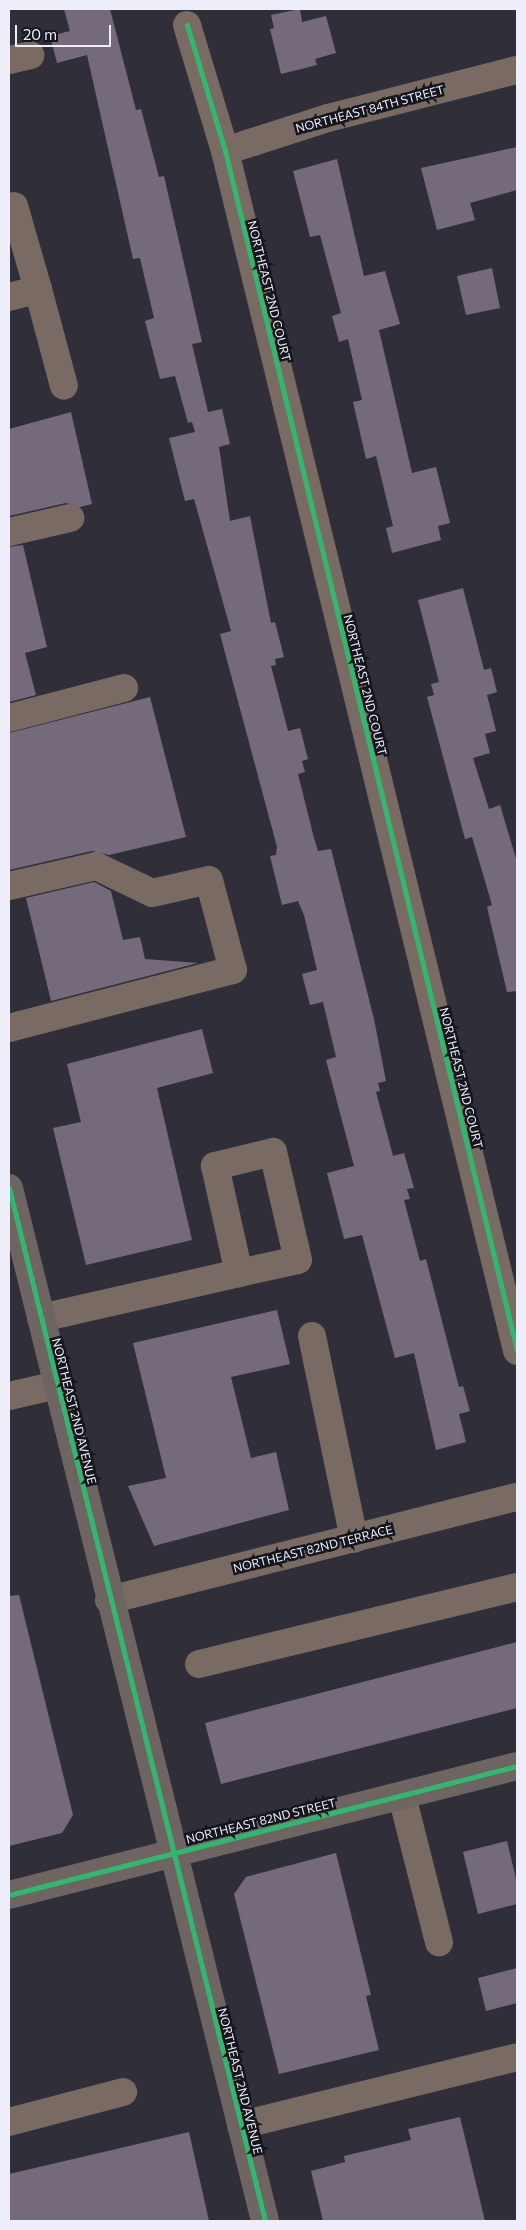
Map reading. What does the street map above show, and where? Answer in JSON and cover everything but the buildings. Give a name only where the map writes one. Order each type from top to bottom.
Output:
[{"type":"main road","name":"NORTHEAST 2ND AVENUE","points":[[9,1188],[172,1853],[265,2221]]},
{"type":"main road","name":"NORTHEAST 82ND STREET","points":[[9,1895],[517,1766]]},
{"type":"street","name":"NORTHEAST 2ND COURT","points":[[187,25],[225,151],[517,1351]]},
{"type":"street","name":"NORTHEAST 84TH STREET","points":[[225,151],[328,118],[517,70]]},
{"type":"street","points":[[14,206],[64,386]]},
{"type":"street","points":[[9,297],[38,289]]},
{"type":"street","points":[[9,532],[70,518]]},
{"type":"street","points":[[9,718],[124,688]]},
{"type":"street","points":[[9,886],[96,866],[152,893],[210,880],[233,970],[9,1028]]},
{"type":"street","points":[[41,1318],[239,1274]]},
{"type":"street","points":[[312,1336],[354,1539]]},
{"type":"street","points":[[9,1396],[57,1385]]},
{"type":"street","name":"NORTHEAST 82ND TERRACE","points":[[110,1600],[517,1497]]},
{"type":"street","points":[[200,1664],[517,1587]]},
{"type":"street","points":[[402,1796],[439,1942]]},
{"type":"street","points":[[241,2124],[517,2057]]},
{"type":"street","points":[[9,2122],[123,2092]]},
{"type":"cycle path","points":[[187,25],[225,151],[517,1351]]},
{"type":"cycle path","points":[[9,1188],[265,2221]]},
{"type":"cycle path","points":[[9,1895],[517,1766]]}]
